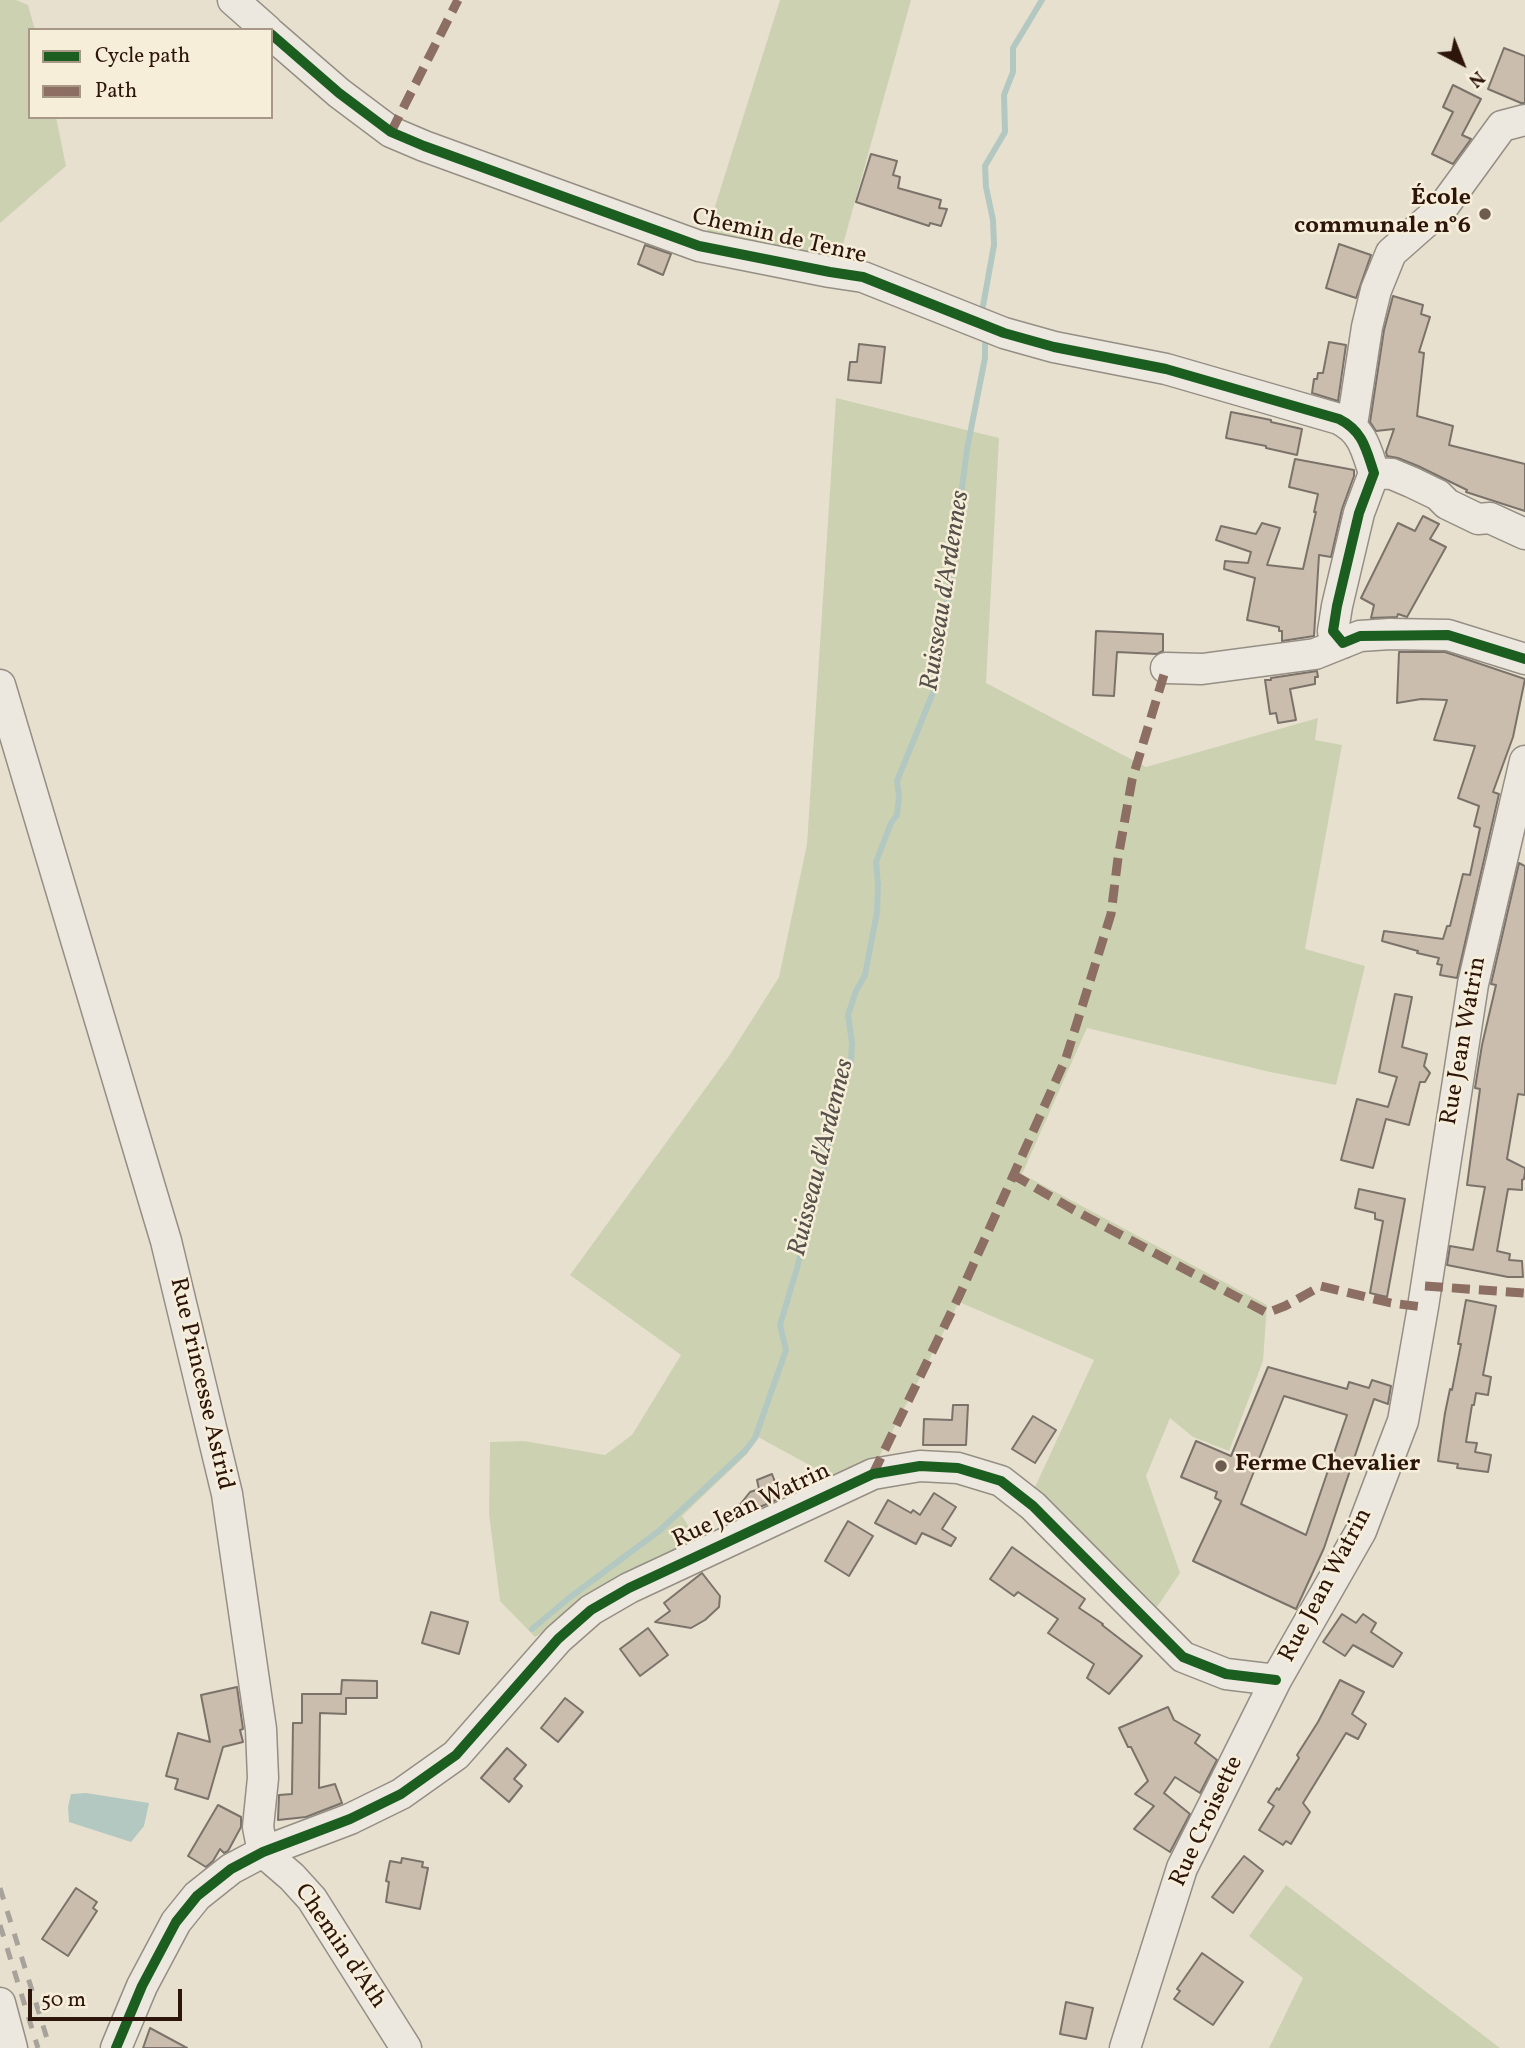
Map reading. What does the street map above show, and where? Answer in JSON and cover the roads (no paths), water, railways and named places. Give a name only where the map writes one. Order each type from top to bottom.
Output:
[{"type":"street","points":[[233,0],[265,28]]},
{"type":"street","name":"Chemin de Tenre","points":[[273,35],[339,93],[391,132],[699,246],[863,276],[996,331],[1054,347],[1166,369],[1352,425]]},
{"type":"street","points":[[1343,643],[1333,631],[1337,606],[1359,513],[1374,473],[1359,433],[1352,425],[1367,327],[1376,290],[1391,253],[1443,207],[1502,126],[1525,120]]},
{"type":"street","points":[[1374,473],[1392,474],[1438,495],[1447,504],[1478,519],[1490,518],[1525,534]]},
{"type":"street","points":[[1167,668],[1202,669],[1315,654],[1360,636],[1448,635],[1525,659]]},
{"type":"street","name":"Rue Princesse Astrid","points":[[0,685],[166,1241],[227,1494],[261,1729],[263,1778],[258,1827],[264,1852]]},
{"type":"street","name":"Rue Jean Watrin","points":[[264,1852],[350,1819],[401,1794],[456,1755],[558,1639],[591,1610],[629,1588],[873,1474],[920,1466],[958,1468],[1001,1481],[1033,1506],[1183,1657],[1226,1674],[1276,1680],[1362,1531],[1403,1421],[1473,984],[1525,761]]},
{"type":"street","name":"Rue Croisette","points":[[1125,2048],[1182,1868],[1276,1680]]},
{"type":"street","points":[[116,2048],[142,1986],[176,1922],[197,1896],[231,1869],[264,1852]]},
{"type":"street","name":"Chemin d'Ath","points":[[264,1852],[312,1899],[405,2048]]},
{"type":"street","points":[[0,2003],[12,2048]]},
{"type":"waterway","name":"Ruisseau d'Ardennes","points":[[983,306],[994,245],[985,166],[1005,132],[1004,95],[1013,72],[1013,48],[1042,0]]},
{"type":"waterway","name":"Ruisseau d'Ardennes","points":[[532,1629],[659,1531],[745,1451],[755,1438],[786,1350],[780,1325],[823,1175],[834,1105],[851,1061],[852,1043],[848,1015],[865,975],[877,912],[876,862],[891,823],[897,815],[897,781],[937,683],[967,449],[985,358],[985,344]]},
{"type":"railway","points":[[0,1888],[50,2048]]},
{"type":"railway","points":[[0,1925],[38,2048]]},
{"type":"place","name":"École communale n°6","points":[[1485,214]]},
{"type":"place","name":"Ferme Chevalier","points":[[1221,1466]]}]
